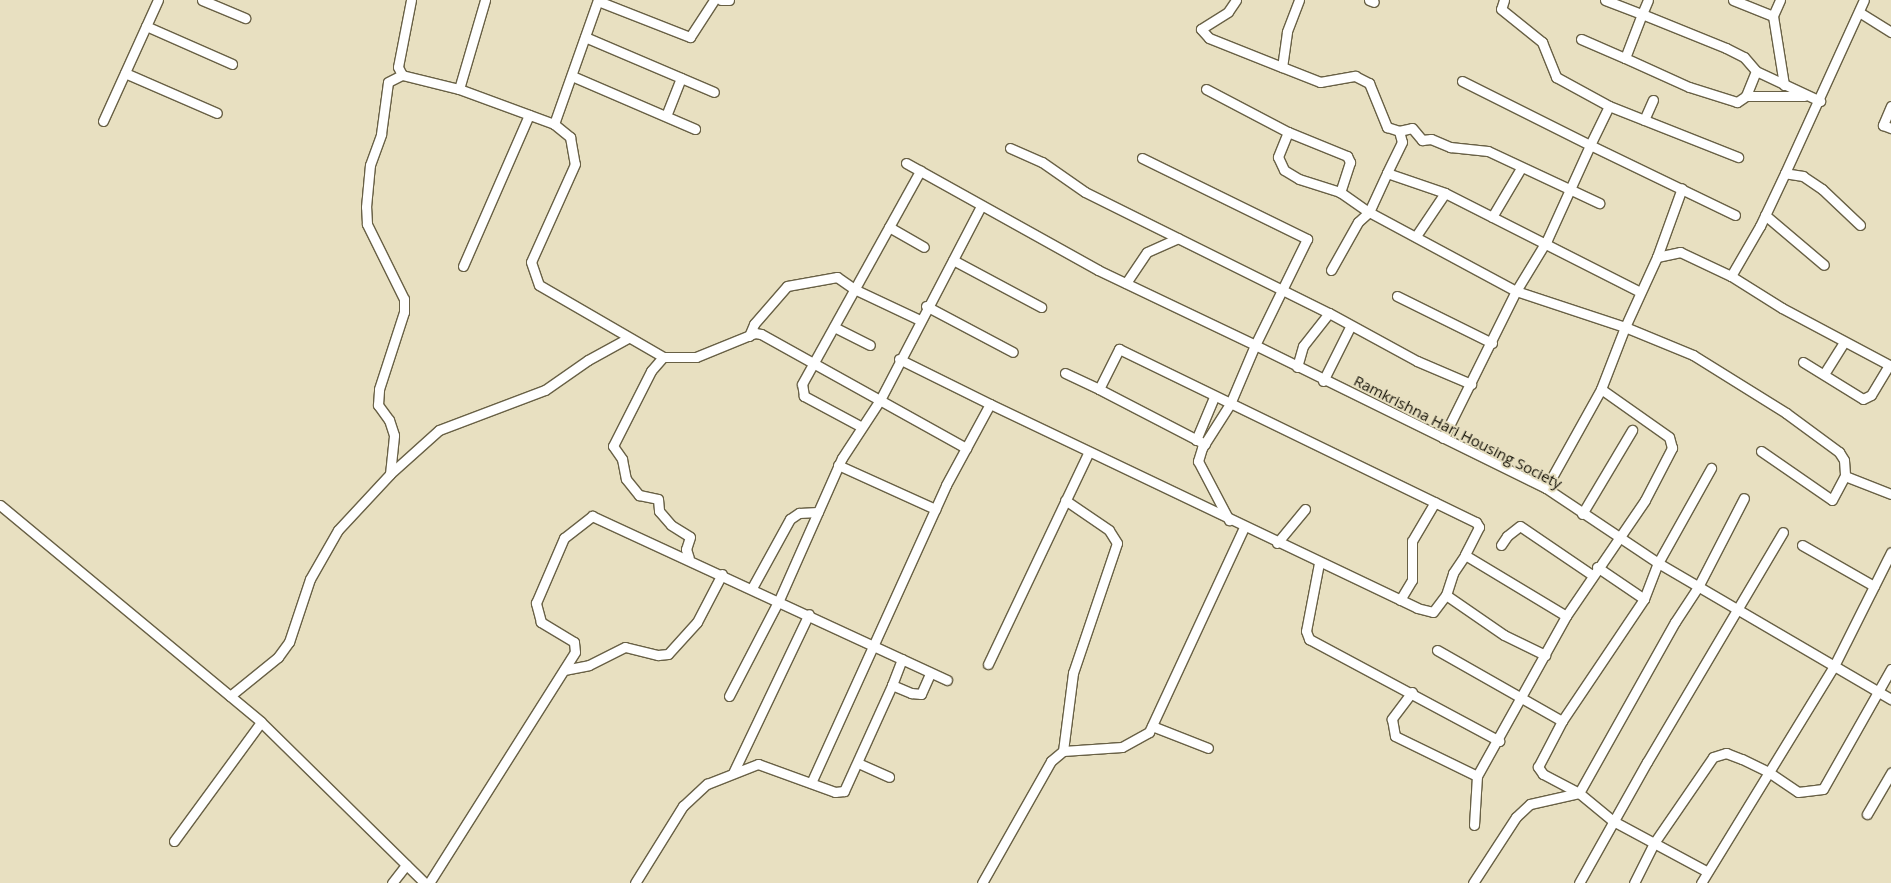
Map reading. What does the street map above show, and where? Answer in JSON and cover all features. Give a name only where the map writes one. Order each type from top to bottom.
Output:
[{"type":"street","points":[[103,122],[158,0]]},
{"type":"street","points":[[202,0],[245,18]]},
{"type":"street","points":[[402,75],[398,67],[411,0]]},
{"type":"street","points":[[459,89],[484,0]]},
{"type":"street","points":[[554,124],[598,1],[690,37],[714,0]]},
{"type":"street","points":[[721,0],[729,0]]},
{"type":"street","points":[[1236,0],[1228,12],[1201,30],[1209,38],[1320,82],[1355,76],[1364,78],[1374,91],[1387,127],[1399,131],[1412,128],[1422,140],[1431,139],[1450,148],[1488,151],[1599,203]]},
{"type":"street","points":[[1282,66],[1287,32],[1299,0]]},
{"type":"street","points":[[1504,0],[1502,9],[1542,42],[1556,78],[1609,106],[1738,157]]},
{"type":"street","points":[[1605,0],[1744,57],[1756,70],[1820,101]]},
{"type":"street","points":[[1625,58],[1648,0]]},
{"type":"street","points":[[1733,0],[1773,16]]},
{"type":"street","points":[[1780,0],[1773,16],[1784,85]]},
{"type":"street","points":[[1731,276],[1765,215],[1820,101],[1864,0]]},
{"type":"street","points":[[1859,12],[1891,32]]},
{"type":"street","points":[[146,26],[232,64]]},
{"type":"street","points":[[585,37],[714,92]]},
{"type":"street","points":[[1581,39],[1689,87],[1737,102],[1746,96],[1809,96]]},
{"type":"street","points":[[1746,96],[1756,70]]},
{"type":"street","points":[[125,73],[217,113]]},
{"type":"street","points":[[390,474],[394,435],[389,420],[378,405],[379,389],[404,312],[404,299],[367,224],[366,207],[370,165],[381,134],[388,82],[402,75],[459,89],[554,124],[570,137],[575,164],[531,262],[539,285],[663,357],[696,357],[749,336],[761,334],[966,448]]},
{"type":"street","points":[[572,76],[696,129]]},
{"type":"street","points":[[666,116],[681,78]]},
{"type":"street","points":[[1462,81],[1590,146],[1682,188],[1734,215]]},
{"type":"street","points":[[1206,89],[1288,132],[1347,156],[1350,162],[1340,192]]},
{"type":"street","points":[[1644,120],[1653,100]]},
{"type":"street","points":[[1442,438],[1492,343],[1516,291],[1544,245],[1609,106]]},
{"type":"street","points":[[1891,106],[1883,125],[1891,128]]},
{"type":"street","points":[[463,266],[529,115]]},
{"type":"street","points":[[1332,270],[1358,222],[1369,212],[1402,142],[1399,131]]},
{"type":"street","points":[[1288,132],[1278,157],[1284,170],[1299,179],[1340,192],[1369,212],[1516,291],[1625,327],[1693,355],[1786,413],[1839,452],[1844,460],[1845,476],[1832,500],[1761,451]]},
{"type":"street","points":[[1010,148],[1042,162],[1085,192],[1330,313],[1350,326],[1471,384]]},
{"type":"street","points":[[1142,158],[1307,239],[1284,291],[1254,345],[1230,404],[1201,442]]},
{"type":"street","name":"Ramkrishna Hari Housing Society","points":[[906,163],[981,206],[1126,283],[1546,488],[1582,514],[1658,563],[1891,699]]},
{"type":"street","points":[[1492,217],[1521,168]]},
{"type":"street","points":[[860,426],[804,396],[802,384],[920,171]]},
{"type":"street","points":[[1387,173],[1445,193],[1544,245],[1640,292]]},
{"type":"street","points":[[1785,173],[1803,176],[1822,189],[1860,225]]},
{"type":"street","points":[[1546,488],[1600,389],[1640,292],[1657,257],[1682,188]]},
{"type":"street","points":[[1416,236],[1445,193]]},
{"type":"street","points":[[729,696],[779,600],[838,465],[860,426],[880,400],[926,306],[981,206]]},
{"type":"street","points":[[1765,215],[1824,265]]},
{"type":"street","points":[[889,227],[924,247]]},
{"type":"street","points":[[1126,283],[1148,252],[1178,238]]},
{"type":"street","points":[[1657,257],[1680,252],[1731,276],[1844,342],[1890,366],[1871,395],[1863,399],[1803,362]]},
{"type":"street","points":[[953,260],[1041,307]]},
{"type":"street","points":[[749,336],[754,324],[787,286],[837,276],[854,289],[920,320]]},
{"type":"street","points":[[1397,296],[1492,343]]},
{"type":"street","points":[[926,306],[1013,352]]},
{"type":"street","points":[[1297,367],[1303,346],[1330,313]]},
{"type":"street","points":[[1324,380],[1350,326]]},
{"type":"street","points":[[834,327],[870,346]]},
{"type":"street","points":[[230,696],[278,657],[289,642],[310,580],[338,530],[390,474],[439,430],[545,390],[588,360],[628,338]]},
{"type":"street","points":[[1824,374],[1844,342]]},
{"type":"street","points":[[899,359],[1088,453],[1400,600],[1433,612],[1446,595],[1453,573],[1465,554],[1478,524],[1214,397],[1122,349],[1117,352],[1099,389]]},
{"type":"street","points":[[663,357],[651,371],[613,446],[622,459],[626,480],[640,495],[658,499],[659,511],[671,525],[690,537],[686,549],[688,558]]},
{"type":"street","points":[[1066,372],[1201,442]]},
{"type":"street","points":[[1474,825],[1477,776],[1499,741],[1566,616],[1595,571],[1621,538],[1645,500],[1669,456],[1673,442],[1600,389]]},
{"type":"street","points":[[1214,397],[1201,442],[1198,461],[1229,520]]},
{"type":"street","points":[[811,783],[934,509],[990,404]]},
{"type":"street","points":[[1582,514],[1632,430]]},
{"type":"street","points":[[988,664],[1088,453]]},
{"type":"street","points":[[838,465],[934,509]]},
{"type":"street","points":[[1706,871],[1613,821],[1579,793],[1543,774],[1538,767],[1562,721],[1644,599],[1658,563],[1711,468]]},
{"type":"street","points":[[1845,476],[1891,494]]},
{"type":"street","points":[[1473,883],[1516,817],[1530,804],[1579,793],[1675,622],[1698,587],[1744,498]]},
{"type":"street","points":[[1063,751],[1073,673],[1117,543],[1109,530],[1065,500]]},
{"type":"street","points":[[1400,600],[1412,580],[1412,542],[1435,502]]},
{"type":"street","points":[[0,505],[261,722],[425,883]]},
{"type":"street","points":[[1277,543],[1305,509]]},
{"type":"street","points":[[752,588],[790,519],[799,513],[818,512]]},
{"type":"street","points":[[429,883],[575,652],[574,642],[541,622],[535,610],[536,603],[564,538],[595,515],[809,614],[930,674],[947,680]]},
{"type":"street","points":[[1501,545],[1520,526],[1644,599]]},
{"type":"street","points":[[982,883],[1051,761],[1063,751],[1122,747],[1139,740],[1152,726],[1244,527]]},
{"type":"street","points":[[1579,883],[1736,609],[1783,532]]},
{"type":"street","points":[[1802,545],[1874,586]]},
{"type":"street","points":[[1701,883],[1706,871],[1767,770],[1834,666],[1891,552]]},
{"type":"street","points":[[1465,554],[1566,616]]},
{"type":"street","points":[[1318,563],[1306,631],[1309,639],[1412,692],[1499,741]]},
{"type":"street","points":[[564,670],[589,665],[625,647],[658,655],[668,654],[697,622],[722,574]]},
{"type":"street","points":[[1446,595],[1504,635],[1544,655]]},
{"type":"street","points":[[733,773],[809,614]]},
{"type":"street","points":[[1437,650],[1562,721]]},
{"type":"street","points":[[635,883],[683,806],[707,784],[758,764],[835,792],[844,791],[858,763],[902,659]]},
{"type":"street","points":[[1634,883],[1654,843],[1713,757],[1726,753],[1767,770],[1798,792],[1823,789],[1891,670]]},
{"type":"street","points":[[892,685],[911,693],[921,694],[930,674]]},
{"type":"street","points":[[1412,692],[1392,720],[1395,736],[1477,776]]},
{"type":"street","points":[[174,841],[261,722]]},
{"type":"street","points":[[1152,726],[1208,748]]},
{"type":"street","points":[[858,763],[889,777]]},
{"type":"street","points":[[1867,814],[1891,774]]},
{"type":"street","points":[[392,883],[406,864]]}]
